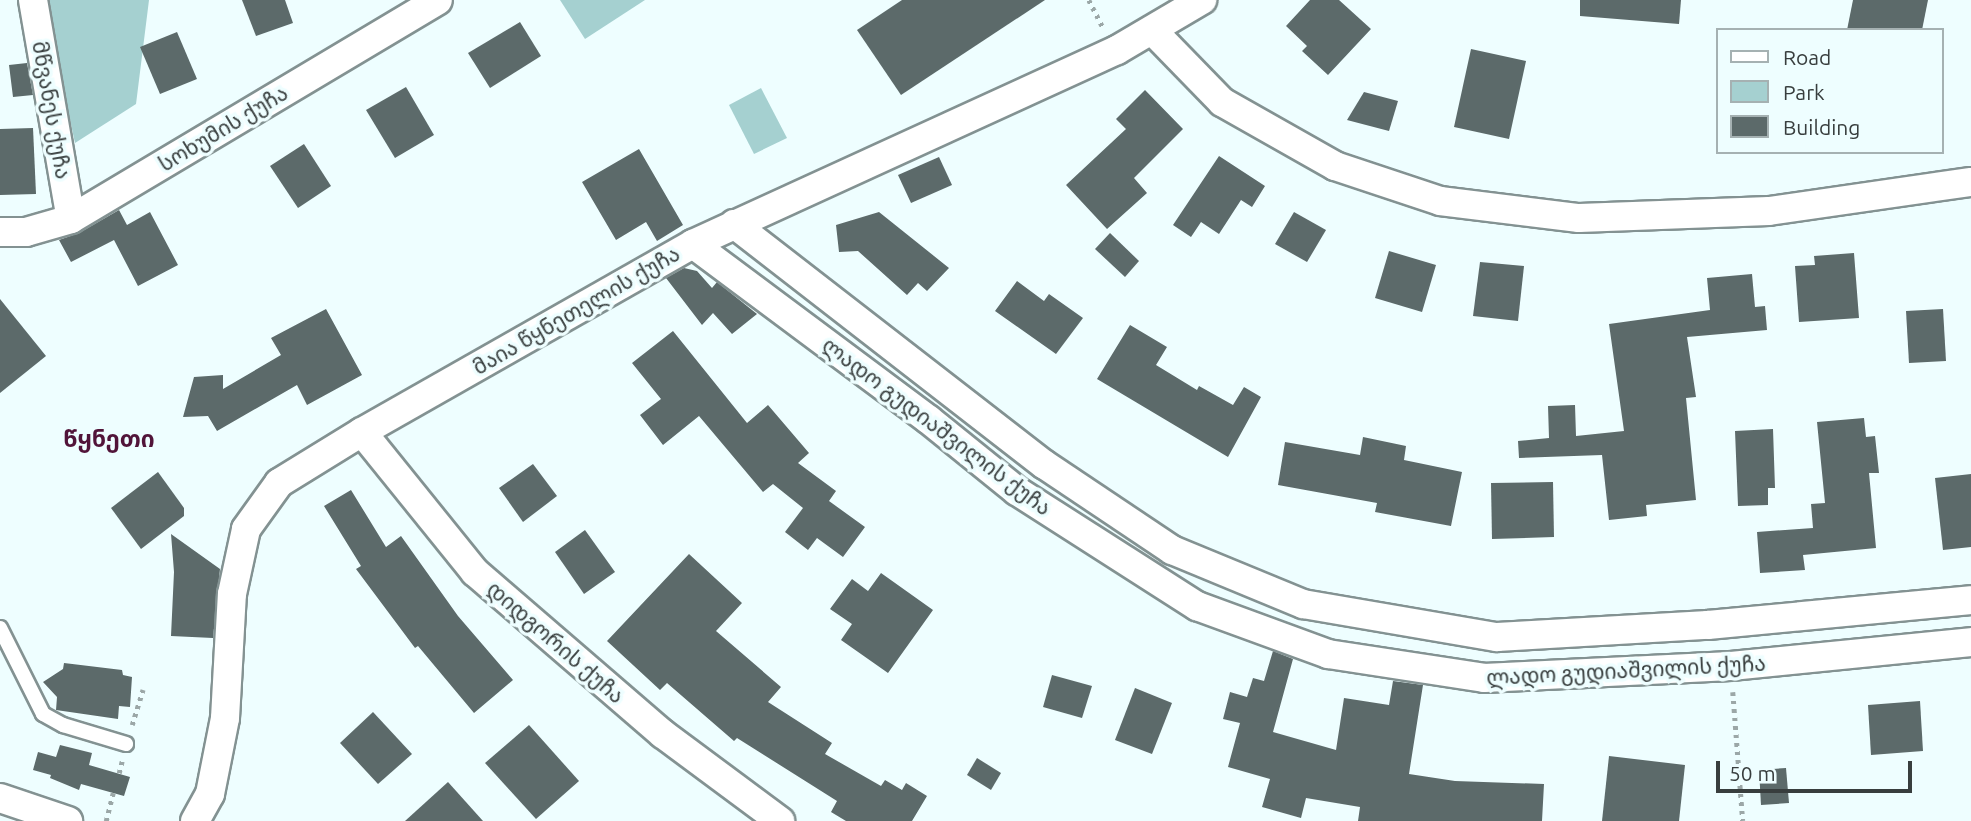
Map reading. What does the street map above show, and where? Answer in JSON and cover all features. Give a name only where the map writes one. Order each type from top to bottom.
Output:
[{"type":"street","name":"მწვანეს ქუჩა","points":[[33,0],[71,219]]},
{"type":"street","name":"სოხუმის ქუჩა","points":[[0,232],[26,232],[71,219],[438,0]]},
{"type":"street","name":"მაია წყნეთელის ქუჩა","points":[[195,821],[210,794],[225,719],[232,594],[246,529],[279,483],[362,432],[693,244],[1117,50],[1202,0]]},
{"type":"street","points":[[1153,31],[1222,102],[1335,166],[1440,201],[1579,218],[1756,212],[1971,182]]},
{"type":"street","name":"ლადო გუდიაშვილის ქუჩა","points":[[734,224],[1045,465],[1172,550],[1303,604],[1497,637],[1707,625],[1971,600]]},
{"type":"street","name":"ლადო გუდიაშვილის ქუჩა","points":[[693,244],[929,420],[1017,491],[1197,607],[1328,654],[1483,678],[1731,666],[1971,642]]},
{"type":"street","points":[[852,363],[875,333]]},
{"type":"street","points":[[929,420],[952,393]]},
{"type":"street","name":"დიდგორის ქუჩა","points":[[362,432],[475,572],[663,734],[780,821]]},
{"type":"street","points":[[1545,635],[1549,676]]},
{"type":"street","points":[[0,798],[68,821]]},
{"type":"lane","points":[[0,628],[43,714],[63,725],[126,744]]},
{"type":"path","points":[[1088,0],[1117,50]]},
{"type":"path","points":[[1731,666],[1742,821]]},
{"type":"path","points":[[133,721],[142,690]]},
{"type":"path","points":[[119,774],[121,763]]},
{"type":"path","points":[[106,821],[113,793]]},
{"type":"green space","points":[[44,0],[149,0],[136,104],[75,143]]},
{"type":"green space","points":[[560,0],[645,0],[585,39]]},
{"type":"green space","points":[[761,88],[787,138],[754,154],[729,105]]},
{"type":"building","points":[[242,0],[285,0],[293,23],[256,36]]},
{"type":"building","points":[[902,0],[1045,0],[901,95],[857,30]]},
{"type":"building","points":[[1310,0],[1339,0],[1371,29],[1328,75],[1302,51],[1307,46],[1286,26]]},
{"type":"building","points":[[1580,0],[1681,0],[1679,24],[1580,16]]},
{"type":"building","points":[[1853,0],[1928,0],[1922,28],[1847,28]]},
{"type":"building","points":[[520,22],[541,56],[490,88],[468,53]]},
{"type":"building","points":[[177,32],[197,79],[160,94],[140,47]]},
{"type":"building","points":[[1471,49],[1526,61],[1509,139],[1454,127]]},
{"type":"building","points":[[27,63],[33,95],[13,97],[9,65]]},
{"type":"building","points":[[406,87],[434,135],[395,158],[366,110]]},
{"type":"building","points":[[1145,90],[1183,129],[1134,178],[1147,193],[1107,229],[1066,185],[1126,129],[1116,119]]},
{"type":"building","points":[[1364,92],[1398,101],[1389,131],[1347,120]]},
{"type":"building","points":[[33,128],[36,194],[0,195],[0,129]]},
{"type":"building","points":[[304,144],[331,186],[298,208],[270,166]]},
{"type":"building","points":[[639,149],[683,225],[657,241],[646,222],[616,240],[582,182]]},
{"type":"building","points":[[1219,156],[1265,186],[1252,207],[1241,200],[1219,234],[1201,222],[1191,237],[1173,225]]},
{"type":"building","points":[[939,157],[952,185],[911,203],[898,175]]},
{"type":"building","points":[[119,210],[127,225],[150,212],[178,265],[138,286],[114,240],[71,262],[59,240],[79,233]]},
{"type":"building","points":[[879,212],[949,268],[927,291],[918,283],[907,295],[858,251],[839,252],[836,225]]},
{"type":"building","points":[[1294,212],[1326,230],[1307,262],[1275,244]]},
{"type":"building","points":[[1110,233],[1139,261],[1125,277],[1095,249]]},
{"type":"building","points":[[1389,251],[1436,265],[1422,312],[1375,298]]},
{"type":"building","points":[[1854,253],[1859,318],[1799,322],[1795,266],[1815,265],[1814,256]]},
{"type":"building","points":[[1480,262],[1524,266],[1518,321],[1473,316]]},
{"type":"building","points":[[684,268],[697,271],[712,288],[717,282],[757,314],[732,334],[713,313],[702,325],[666,278]]},
{"type":"building","points":[[1752,274],[1755,307],[1765,306],[1767,330],[1687,337],[1696,397],[1686,398],[1696,500],[1646,505],[1647,516],[1609,520],[1602,455],[1519,458],[1518,441],[1549,438],[1548,406],[1575,405],[1576,436],[1624,431],[1609,324],[1710,310],[1707,278]]},
{"type":"building","points":[[1017,281],[1044,301],[1049,294],[1083,318],[1056,354],[995,311]]},
{"type":"building","points":[[0,299],[46,356],[0,393]]},
{"type":"building","points":[[326,309],[362,375],[307,405],[297,385],[217,431],[208,416],[183,417],[194,377],[223,375],[223,389],[281,355],[271,338]]},
{"type":"building","points":[[1943,309],[1946,361],[1909,363],[1906,311]]},
{"type":"building","points":[[1130,325],[1167,347],[1156,365],[1197,390],[1199,386],[1233,405],[1244,387],[1261,397],[1228,457],[1097,379]]},
{"type":"building","points":[[673,331],[747,423],[768,405],[809,453],[798,463],[836,491],[829,501],[865,527],[843,557],[817,538],[808,550],[785,532],[803,508],[773,484],[763,492],[699,416],[663,445],[640,415],[661,399],[632,363]]},
{"type":"building","points":[[1864,418],[1866,437],[1875,436],[1879,473],[1869,473],[1876,548],[1803,555],[1805,570],[1760,573],[1757,532],[1813,528],[1811,504],[1825,503],[1817,422]]},
{"type":"building","points":[[1773,429],[1775,488],[1768,488],[1768,505],[1738,506],[1735,431]]},
{"type":"building","points":[[1363,437],[1406,446],[1404,460],[1462,472],[1451,526],[1375,512],[1377,503],[1278,485],[1285,442],[1360,455]]},
{"type":"building","points":[[533,464],[557,496],[523,522],[499,488]]},
{"type":"building","points":[[158,472],[184,508],[184,516],[141,549],[111,508]]},
{"type":"building","points":[[1971,474],[1971,547],[1943,550],[1935,478]]},
{"type":"building","points":[[1553,482],[1554,537],[1492,539],[1491,483]]},
{"type":"building","points":[[351,490],[386,547],[401,536],[458,616],[513,680],[474,713],[418,646],[415,648],[356,569],[361,566],[324,506]]},
{"type":"building","points":[[585,530],[615,572],[584,594],[555,552]]},
{"type":"building","points":[[171,534],[220,569],[213,638],[171,636],[174,572]]},
{"type":"building","points":[[689,554],[742,603],[716,631],[781,687],[768,702],[832,743],[825,754],[881,786],[885,780],[902,790],[906,783],[927,796],[912,821],[846,821],[831,812],[837,801],[737,738],[734,741],[667,683],[660,690],[607,641]]},
{"type":"building","points":[[881,573],[933,610],[888,673],[841,640],[852,624],[830,609],[852,579],[868,591]]},
{"type":"building","points":[[1273,651],[1293,659],[1273,732],[1336,750],[1344,698],[1389,705],[1393,681],[1423,685],[1409,774],[1455,781],[1544,784],[1542,821],[1358,821],[1360,807],[1306,798],[1301,818],[1262,807],[1270,779],[1228,767],[1240,723],[1223,719],[1230,692],[1247,697],[1253,678],[1264,681]]},
{"type":"building","points":[[64,663],[122,670],[123,675],[132,677],[130,707],[119,706],[118,719],[56,710],[57,697],[43,682],[63,669]]},
{"type":"building","points":[[1052,675],[1092,686],[1082,718],[1043,707]]},
{"type":"building","points":[[1135,688],[1172,703],[1152,754],[1115,740]]},
{"type":"building","points":[[1920,701],[1923,751],[1871,755],[1868,705]]},
{"type":"building","points":[[373,712],[412,754],[378,784],[340,743]]},
{"type":"building","points":[[529,725],[579,781],[536,819],[485,763]]},
{"type":"building","points":[[60,745],[92,753],[89,765],[130,777],[124,796],[81,784],[79,790],[50,778],[51,775],[33,770],[38,752],[56,757]]},
{"type":"building","points":[[1609,756],[1685,765],[1679,821],[1602,821]]},
{"type":"building","points":[[977,758],[1001,773],[991,790],[967,775]]},
{"type":"building","points":[[1786,768],[1789,803],[1761,805],[1759,770]]},
{"type":"building","points":[[448,782],[483,821],[405,821]]},
{"type":"district","name":"წყნეთი","points":[[109,439]]}]
